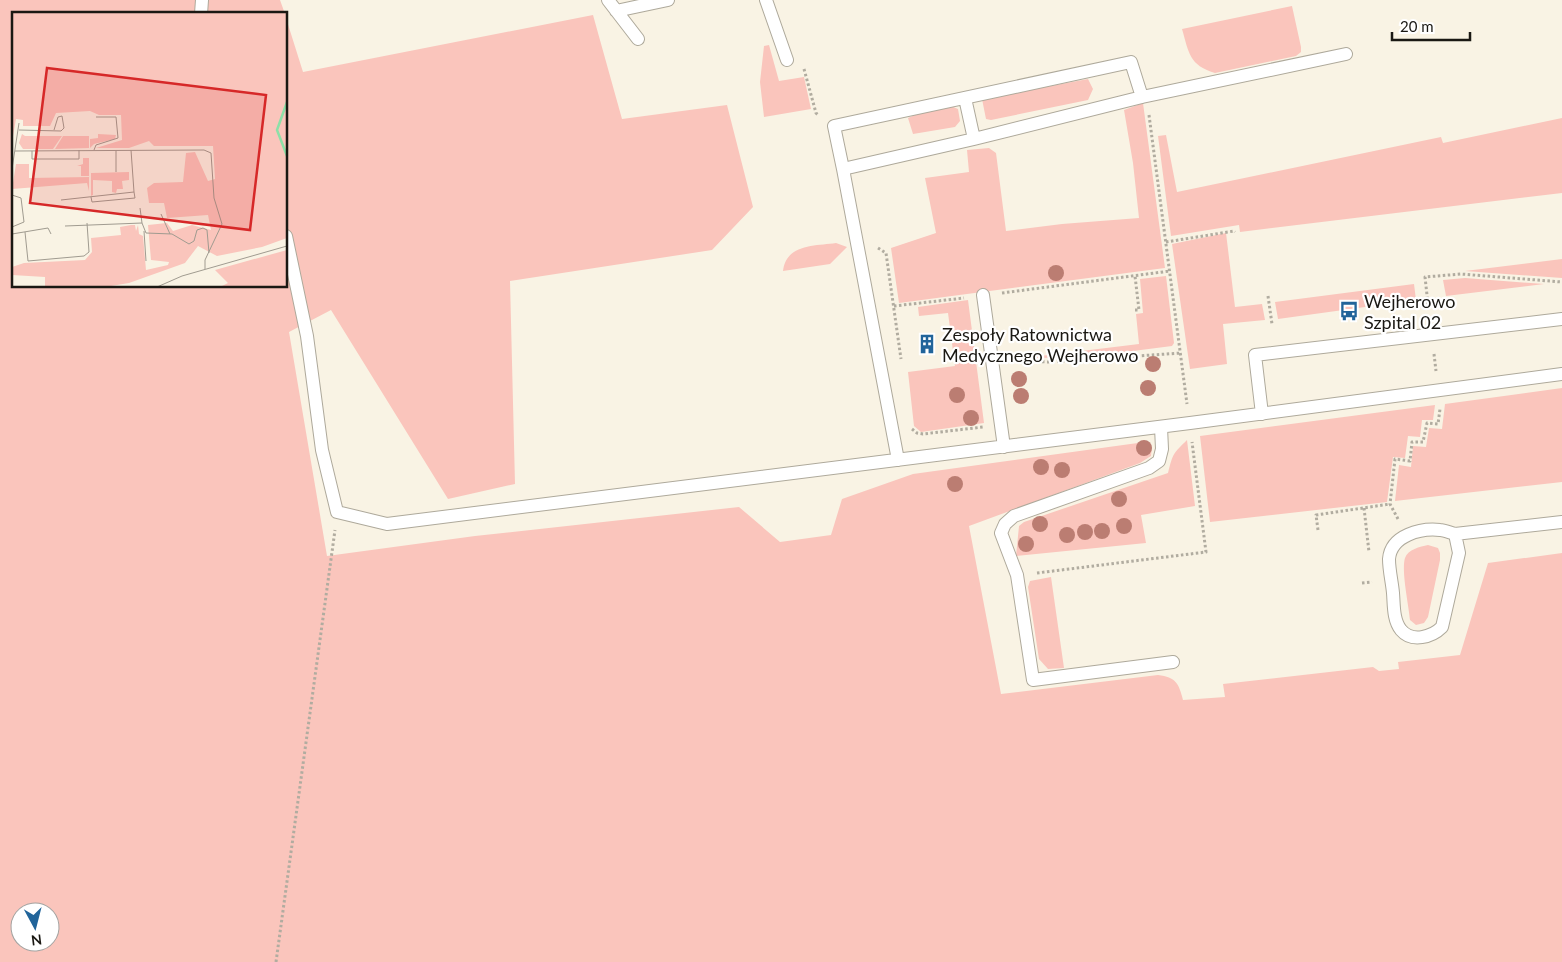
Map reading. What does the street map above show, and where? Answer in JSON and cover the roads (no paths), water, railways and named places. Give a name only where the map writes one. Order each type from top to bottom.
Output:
[{"type":"lane","points":[[608,0],[638,39]]},
{"type":"lane","points":[[616,11],[668,0]]},
{"type":"lane","points":[[766,0],[787,60]]},
{"type":"lane","points":[[843,169],[974,139],[1142,97],[1346,54]]},
{"type":"lane","points":[[898,460],[834,126],[1131,62],[1142,97]]},
{"type":"lane","points":[[965,98],[974,139]]},
{"type":"lane","points":[[288,246],[307,336],[322,450],[337,512],[386,524],[1161,427],[1562,374]]},
{"type":"lane","points":[[983,295],[1004,447]]},
{"type":"lane","points":[[1262,414],[1255,355],[1562,319]]},
{"type":"lane","points":[[1161,427],[1162,449],[1159,461],[1149,468],[1014,516],[1005,524],[1001,533],[1016,575],[1034,680],[1172,662]]},
{"type":"lane","points":[[1455,534],[1460,553],[1442,627],[1435,634],[1425,637],[1411,636],[1402,631],[1395,618],[1389,558],[1393,546],[1406,535],[1420,530],[1441,530],[1455,534],[1562,522]]},
{"type":"place","name":"Wejherowo Szpital 02","points":[[1349,311]]},
{"type":"place","name":"Zespoły Ratownictwa Medycznego Wejherowo","points":[[927,344]]}]
